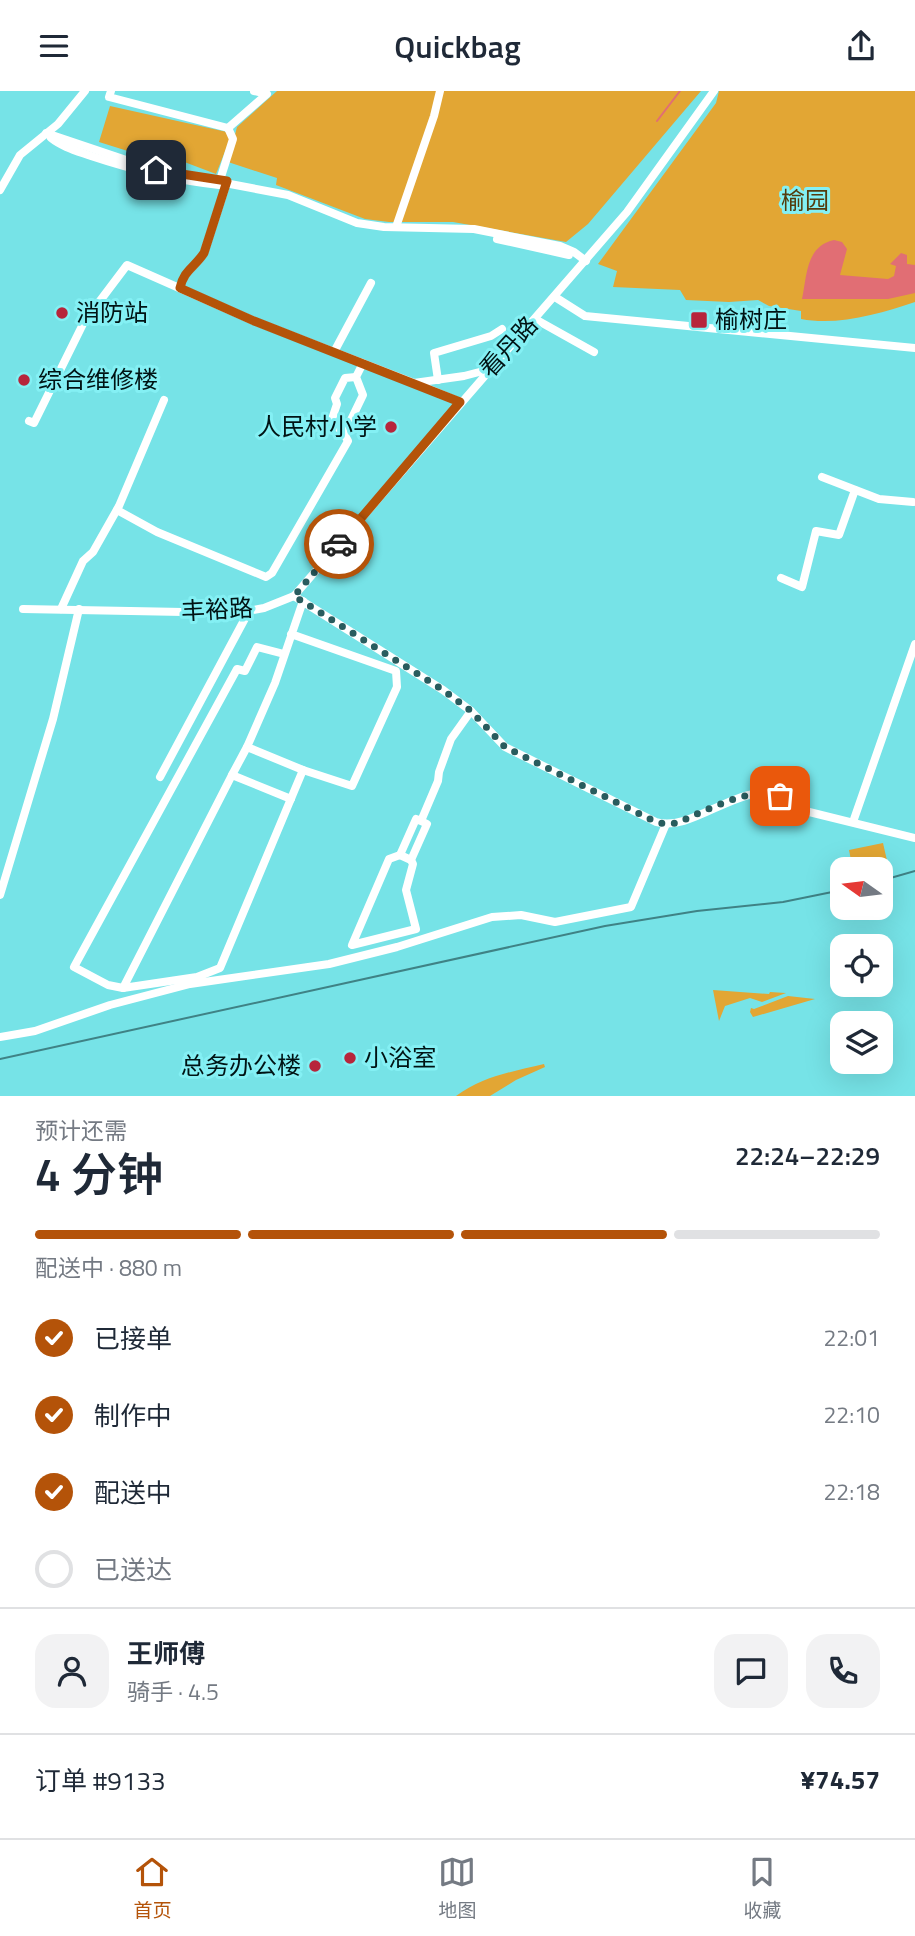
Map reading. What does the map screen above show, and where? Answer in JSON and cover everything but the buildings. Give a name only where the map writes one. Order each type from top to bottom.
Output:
[{"type":"street","points":[[0,190],[20,155],[70,111],[85,91]]},
{"type":"street","points":[[111,91],[109,97],[228,128]]},
{"type":"street","points":[[228,128],[267,94],[254,91]]},
{"type":"street","points":[[396,227],[440,91]]},
{"type":"street","name":"看丹路","points":[[294,596],[460,402],[555,297],[652,179],[715,91]]},
{"type":"street","points":[[180,288],[182,276],[204,253],[224,183],[233,139],[228,128]]},
{"type":"street","points":[[46,133],[139,165],[288,195],[357,223],[370,226],[474,229],[560,246],[574,252],[583,263]]},
{"type":"street","points":[[224,183],[283,198],[362,229],[473,235],[567,254],[583,263]]},
{"type":"street","points":[[29,421],[34,423],[84,322],[127,265],[254,321],[460,402]]},
{"type":"street","points":[[334,352],[371,283]]},
{"type":"street","points":[[555,297],[584,316],[915,348]]},
{"type":"street","points":[[535,319],[594,352]]},
{"type":"street","points":[[438,380],[434,353],[491,336],[502,329]]},
{"type":"street","points":[[342,430],[349,423],[363,395],[356,377],[363,363]]},
{"type":"street","points":[[414,383],[464,376],[489,369]]},
{"type":"street","points":[[117,510],[156,531],[266,577],[272,573],[348,440],[332,419],[337,404],[335,398],[345,378],[356,377]]},
{"type":"street","points":[[61,609],[83,561],[93,552],[117,510],[164,400]]},
{"type":"street","points":[[822,477],[879,499],[914,501]]},
{"type":"street","points":[[781,578],[802,587],[816,531],[839,535],[855,490]]},
{"type":"street","points":[[294,596],[422,676],[471,711],[505,747],[656,822],[677,823],[736,799],[771,793],[784,798],[793,808],[915,838]]},
{"type":"street","name":"丰裕路","points":[[23,609],[225,613],[249,611],[294,596]]},
{"type":"street","points":[[122,988],[247,747],[275,683],[303,601]]},
{"type":"street","points":[[0,895],[53,719],[79,609]]},
{"type":"street","points":[[160,777],[249,611]]},
{"type":"street","points":[[247,747],[352,786],[397,687],[396,671],[291,634]]},
{"type":"street","points":[[853,822],[915,644]]},
{"type":"street","points":[[284,654],[257,647],[245,671],[237,669],[74,967],[108,985],[122,988],[197,977],[220,968],[303,770]]},
{"type":"street","points":[[421,821],[438,781],[451,739],[471,711]]},
{"type":"street","points":[[232,775],[291,799]]},
{"type":"street","points":[[400,855],[416,819],[427,824],[411,860],[413,864],[406,890],[416,929],[352,945],[389,859],[400,855],[411,860]]},
{"type":"street","points":[[0,1037],[35,1031],[110,1005],[190,984],[329,964],[397,947],[492,917],[521,915],[555,922],[631,907],[666,824]]},
{"type":"green space","points":[[277,91],[701,91],[588,224],[566,242],[453,222],[389,222],[365,219],[276,185],[277,178],[228,162],[237,127]]},
{"type":"green space","name":"榆园","points":[[719,91],[915,91],[915,302],[858,318],[815,321],[801,319],[801,311],[769,306],[758,300],[686,300],[680,290],[613,287],[617,271],[598,264],[716,103]]},
{"type":"green space","points":[[110,106],[227,132],[230,139],[216,174],[158,152],[150,158],[99,142]]},
{"type":"green space","points":[[883,843],[886,857],[850,857],[849,850]]},
{"type":"green space","points":[[713,990],[786,993],[762,1002],[750,998],[725,1006],[719,1021]]},
{"type":"green space","points":[[788,996],[815,999],[753,1017],[750,1012],[751,1008]]},
{"type":"green space","points":[[544,1064],[545,1067],[490,1096],[456,1096],[487,1079]]},
{"type":"shaded area","points":[[834,240],[842,242],[847,249],[840,275],[888,279],[894,276],[896,266],[890,264],[901,253],[907,255],[907,264],[915,265],[915,293],[888,299],[802,299],[813,255],[825,243]]},
{"type":"waterway","points":[[657,121],[680,91]]},
{"type":"railway","points":[[893,877],[915,871]]},
{"type":"railway","points":[[0,1059],[605,926],[697,911],[783,902],[830,892]]},
{"type":"way so far","points":[[339,544],[294,596],[443,690],[471,711],[505,747],[656,822],[666,824],[677,823],[745,797],[771,793],[780,796]]},
{"type":"place","name":"消防站","points":[[62,313]]},
{"type":"place","name":"榆树庄","points":[[699,320]]},
{"type":"place","name":"综合维修楼","points":[[24,380]]},
{"type":"place","name":"人民村小学","points":[[391,427]]},
{"type":"place","name":"小浴室","points":[[350,1058]]},
{"type":"place","name":"总务办公楼","points":[[315,1066]]},
{"type":"route","points":[[156,170],[227,181],[204,253],[182,276],[180,288],[254,321],[460,402],[339,544]]}]
